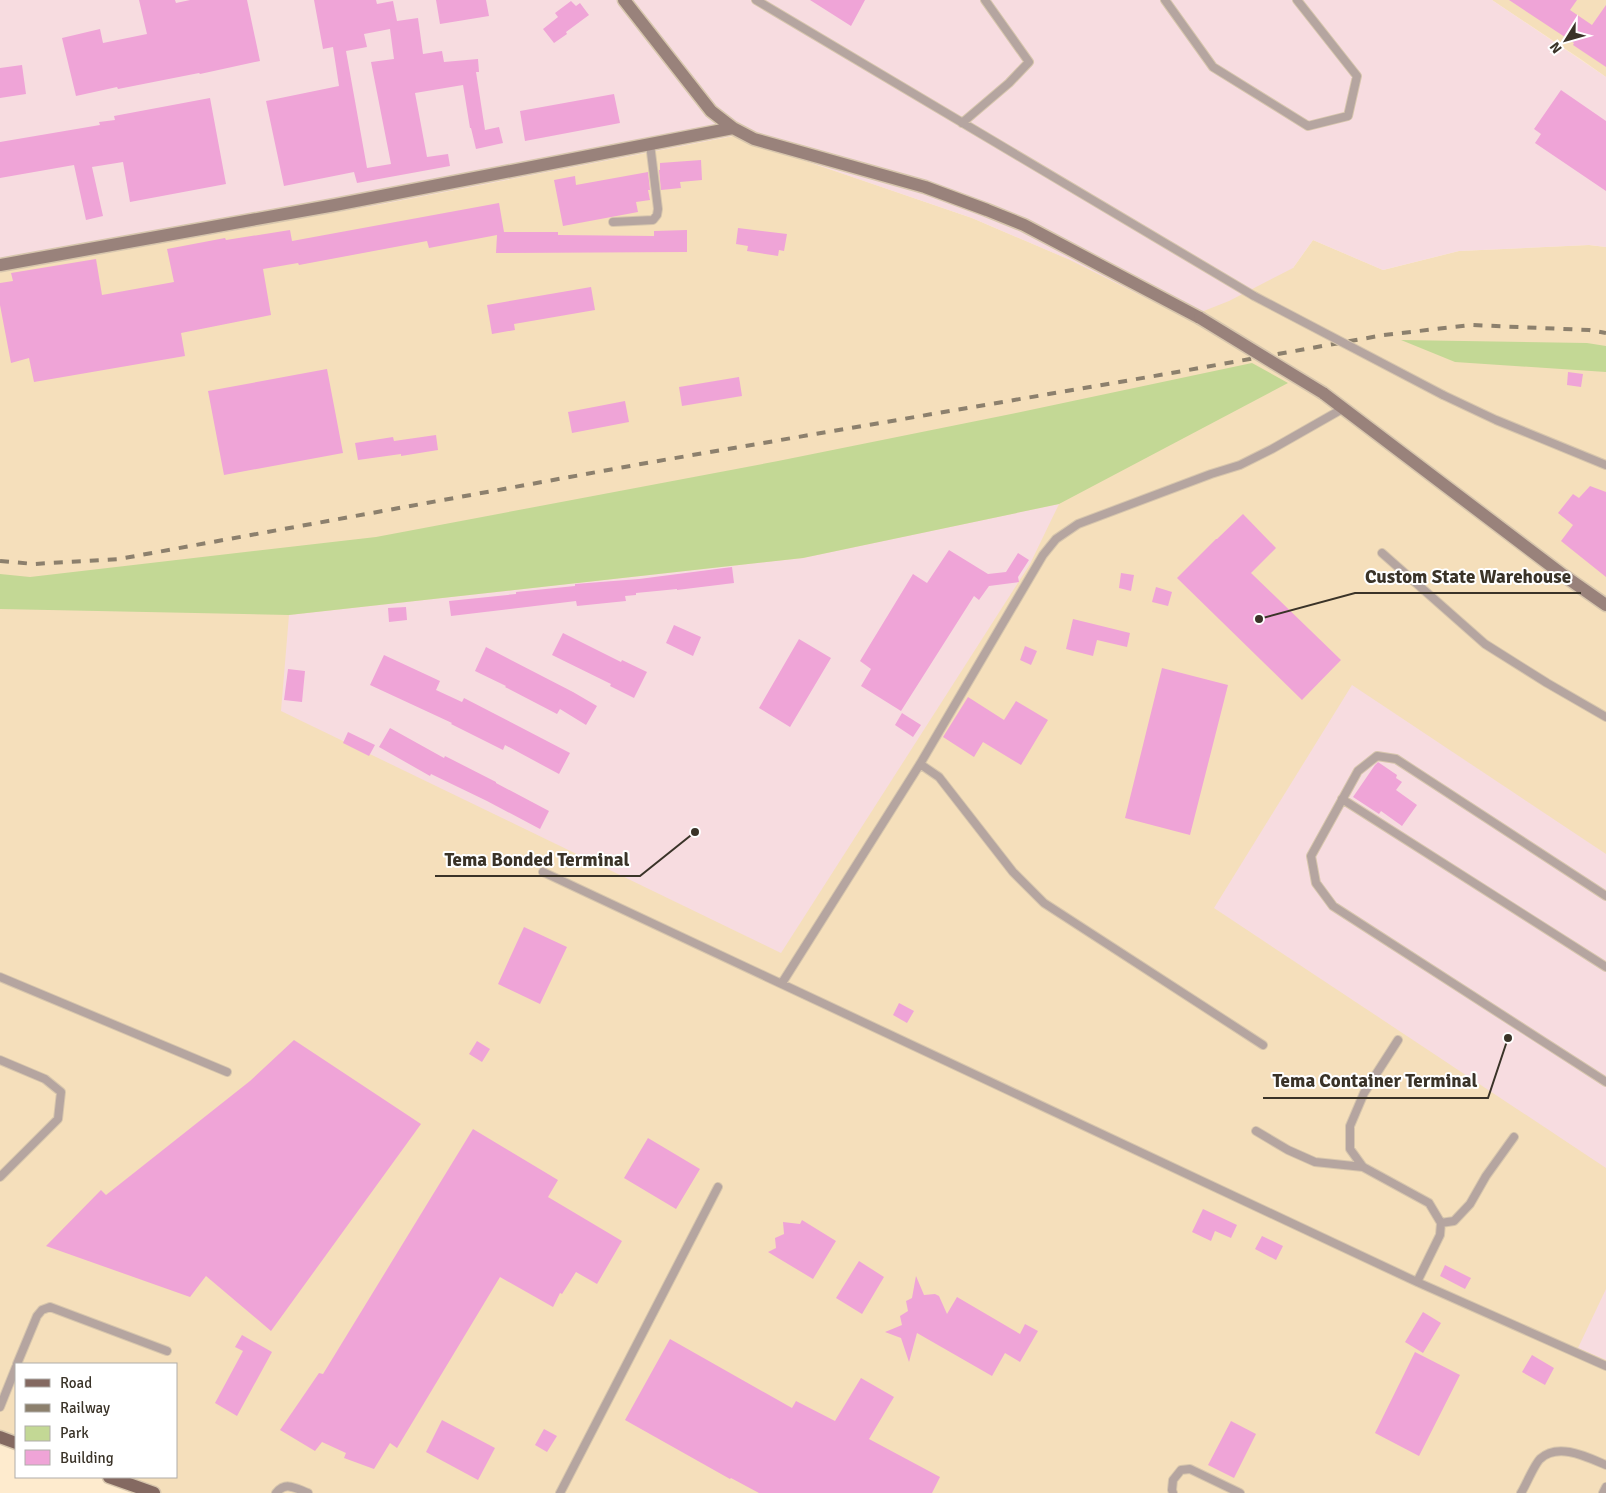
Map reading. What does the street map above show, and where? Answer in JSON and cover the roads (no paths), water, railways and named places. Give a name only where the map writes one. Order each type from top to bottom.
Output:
[{"type":"main road","points":[[624,0],[711,111],[733,128],[754,139],[925,187],[995,213],[1024,225],[1200,318],[1323,393],[1563,575],[1606,605]]},
{"type":"main road","points":[[0,265],[335,205],[733,128]]},
{"type":"main road","points":[[0,1437],[15,1443]]},
{"type":"main road","points":[[111,1478],[146,1492]]},
{"type":"lane","points":[[756,0],[1254,296],[1443,395],[1496,420],[1606,465]]},
{"type":"lane","points":[[962,123],[1009,83],[1030,62],[985,0]]},
{"type":"lane","points":[[1165,0],[1213,67],[1308,126],[1348,116],[1357,76],[1297,0]]},
{"type":"lane","points":[[613,222],[653,220],[657,215],[658,209],[650,144]]},
{"type":"lane","points":[[782,983],[920,764],[1043,555],[1056,539],[1078,524],[1240,465],[1344,408]]},
{"type":"lane","points":[[1382,553],[1485,644],[1606,717]]},
{"type":"lane","points":[[1606,896],[1396,760],[1377,756],[1358,771],[1311,856],[1316,883],[1333,906],[1606,1082]]},
{"type":"lane","points":[[920,764],[940,777],[1013,872],[1044,902],[1263,1046]]},
{"type":"lane","points":[[1342,799],[1606,967]]},
{"type":"lane","points":[[543,872],[1417,1282],[1606,1366]]},
{"type":"lane","points":[[0,977],[227,1072]]},
{"type":"lane","points":[[1362,1167],[1350,1149],[1350,1126],[1364,1093],[1398,1040]]},
{"type":"lane","points":[[0,1060],[45,1079],[61,1092],[58,1119],[0,1177]]},
{"type":"lane","points":[[1256,1131],[1288,1150],[1314,1162],[1362,1167],[1429,1203],[1441,1223],[1440,1235],[1417,1282]]},
{"type":"lane","points":[[1441,1223],[1454,1221],[1470,1204],[1486,1176],[1514,1137]]},
{"type":"lane","points":[[560,1493],[718,1187]]},
{"type":"lane","points":[[18,1363],[37,1316],[42,1310],[50,1307],[167,1351]]},
{"type":"lane","points":[[0,1407],[15,1370]]},
{"type":"lane","points":[[1521,1493],[1540,1459],[1557,1450],[1582,1455],[1606,1465]]},
{"type":"lane","points":[[1174,1493],[1172,1490],[1173,1480],[1181,1470],[1190,1469],[1240,1493]]},
{"type":"lane","points":[[276,1493],[283,1486],[289,1486],[308,1493]]},
{"type":"lane","points":[[1603,1493],[1606,1487]]},
{"type":"railway","points":[[0,561],[34,564],[119,559],[652,462],[1384,335],[1471,325],[1589,330],[1606,333]]},
{"type":"place","name":"Custom State Warehouse","points":[[1259,619]]},
{"type":"place","name":"Tema Bonded Terminal","points":[[695,832]]},
{"type":"place","name":"Tema Container Terminal","points":[[1508,1038]]}]
